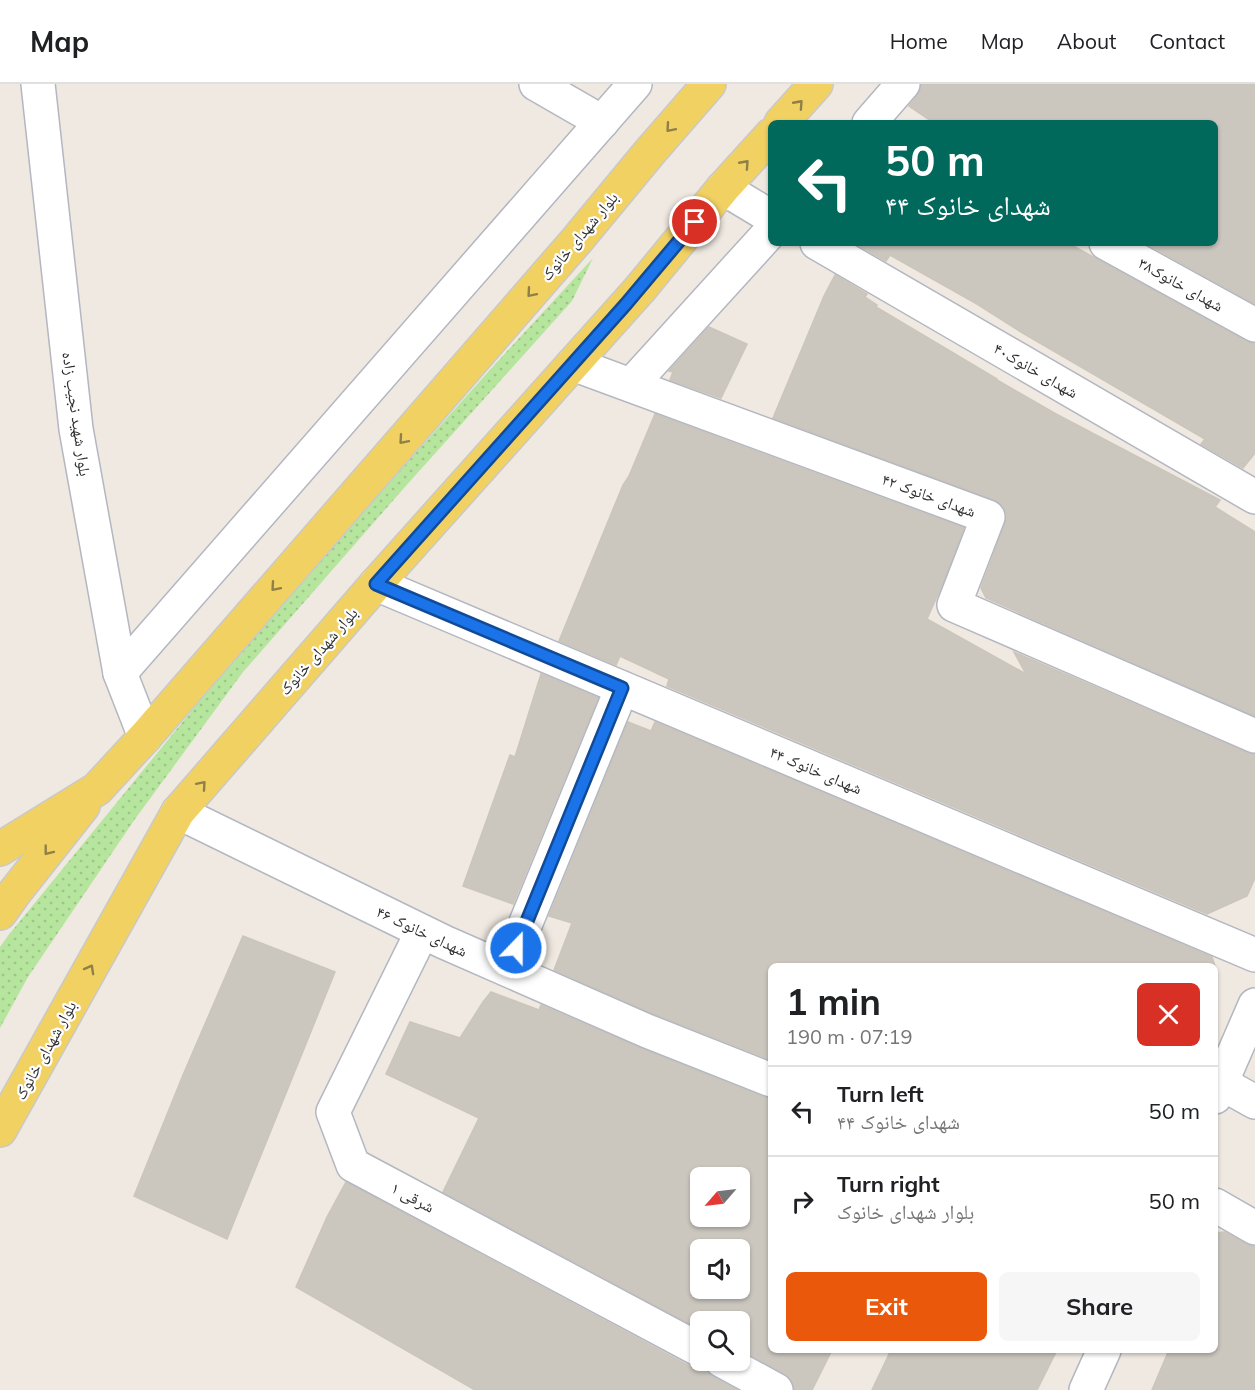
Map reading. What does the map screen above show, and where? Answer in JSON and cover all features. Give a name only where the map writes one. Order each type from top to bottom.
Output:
[{"type":"main road","name":"بلوار شهدای خانوک","points":[[0,849],[97,789],[145,737],[577,240],[709,84]]},
{"type":"main road","points":[[784,120],[816,84]]},
{"type":"main road","name":"بلوار شهدای خانوک","points":[[0,1130],[178,812],[376,584],[640,289],[723,188],[768,138]]},
{"type":"main road","points":[[5,903],[97,789]]},
{"type":"street","name":"بلوار شهید نجیب زاده","points":[[38,84],[76,429],[120,672],[145,737]]},
{"type":"street","points":[[536,84],[602,122]]},
{"type":"street","points":[[120,672],[635,84]]},
{"type":"street","points":[[878,120],[903,84]]},
{"type":"street","points":[[723,188],[768,215]]},
{"type":"street","points":[[631,385],[768,234]]},
{"type":"street","name":"شهدای خانوک۴۰","points":[[821,246],[1255,496]]},
{"type":"street","name":"شهدای خانوک۳۸","points":[[1111,246],[1255,325]]},
{"type":"street","name":"شهدای خانوک ۴۲","points":[[573,364],[988,517],[954,605],[1255,736]]},
{"type":"street","name":"۴۴ شهدای خانوک","points":[[376,584],[1255,955]]},
{"type":"street","points":[[507,969],[622,688]]},
{"type":"street","name":"۴۶ شهدای خانوک","points":[[178,812],[422,932],[646,1031],[768,1079]]},
{"type":"street","name":"شرقی ۱","points":[[422,932],[333,1112],[353,1165],[690,1345]]},
{"type":"street","points":[[1255,1005],[1218,1090],[1255,1102]]},
{"type":"street","points":[[1218,1207],[1255,1228]]},
{"type":"street","points":[[1086,1390],[1103,1353]]},
{"type":"street","points":[[741,1371],[776,1390]]},
{"type":"green space","points":[[593,258],[572,301],[243,672],[135,819],[28,977],[0,1028],[0,947],[7,937],[260,627]]},
{"type":"building","points":[[921,84],[1255,84],[1255,304],[1150,246],[1218,246],[1218,120],[930,120],[909,106],[921,88]]},
{"type":"building","points":[[859,246],[1073,246],[1255,344],[1255,453],[1243,468],[1201,444],[1205,439],[977,304],[890,255],[886,261]]},
{"type":"building","points":[[835,275],[867,294],[865,297],[877,305],[876,307],[997,380],[1056,414],[1220,500],[1215,507],[1255,532],[1255,716],[986,598],[981,588],[1007,515],[1003,506],[995,500],[773,418]]},
{"type":"building","points":[[709,327],[747,344],[721,398],[670,380],[673,372],[669,371]]},
{"type":"building","points":[[655,414],[964,528],[927,619],[1026,674],[1014,652],[1248,753],[1255,754],[1255,878],[1247,896],[1207,914],[667,686],[669,679],[620,656],[616,665],[559,641],[623,485]]},
{"type":"building","points":[[541,674],[598,698],[513,904],[463,886],[510,755],[515,757]]},
{"type":"building","points":[[628,722],[651,731],[655,722],[1212,957],[1214,963],[768,963],[768,1059],[654,1014],[554,970],[572,923],[549,916]]},
{"type":"building","points":[[243,936],[335,972],[227,1239],[134,1196]]},
{"type":"building","points":[[491,992],[539,1010],[541,1005],[640,1048],[768,1098],[768,1353],[830,1353],[812,1390],[795,1390],[792,1381],[785,1374],[750,1355],[750,1311],[690,1311],[690,1324],[443,1192],[479,1118],[386,1074],[410,1022],[460,1038]]},
{"type":"building","points":[[346,1182],[690,1366],[690,1371],[707,1371],[737,1390],[475,1390],[296,1287],[327,1217]]},
{"type":"building","points":[[1224,1232],[1255,1247],[1255,1390],[1152,1390],[1168,1353],[1218,1353],[1218,1233]]},
{"type":"building","points":[[890,1353],[1056,1353],[1037,1390],[872,1390]]},
{"type":"route","points":[[516,948],[622,688],[376,584],[640,289],[695,222]]}]
